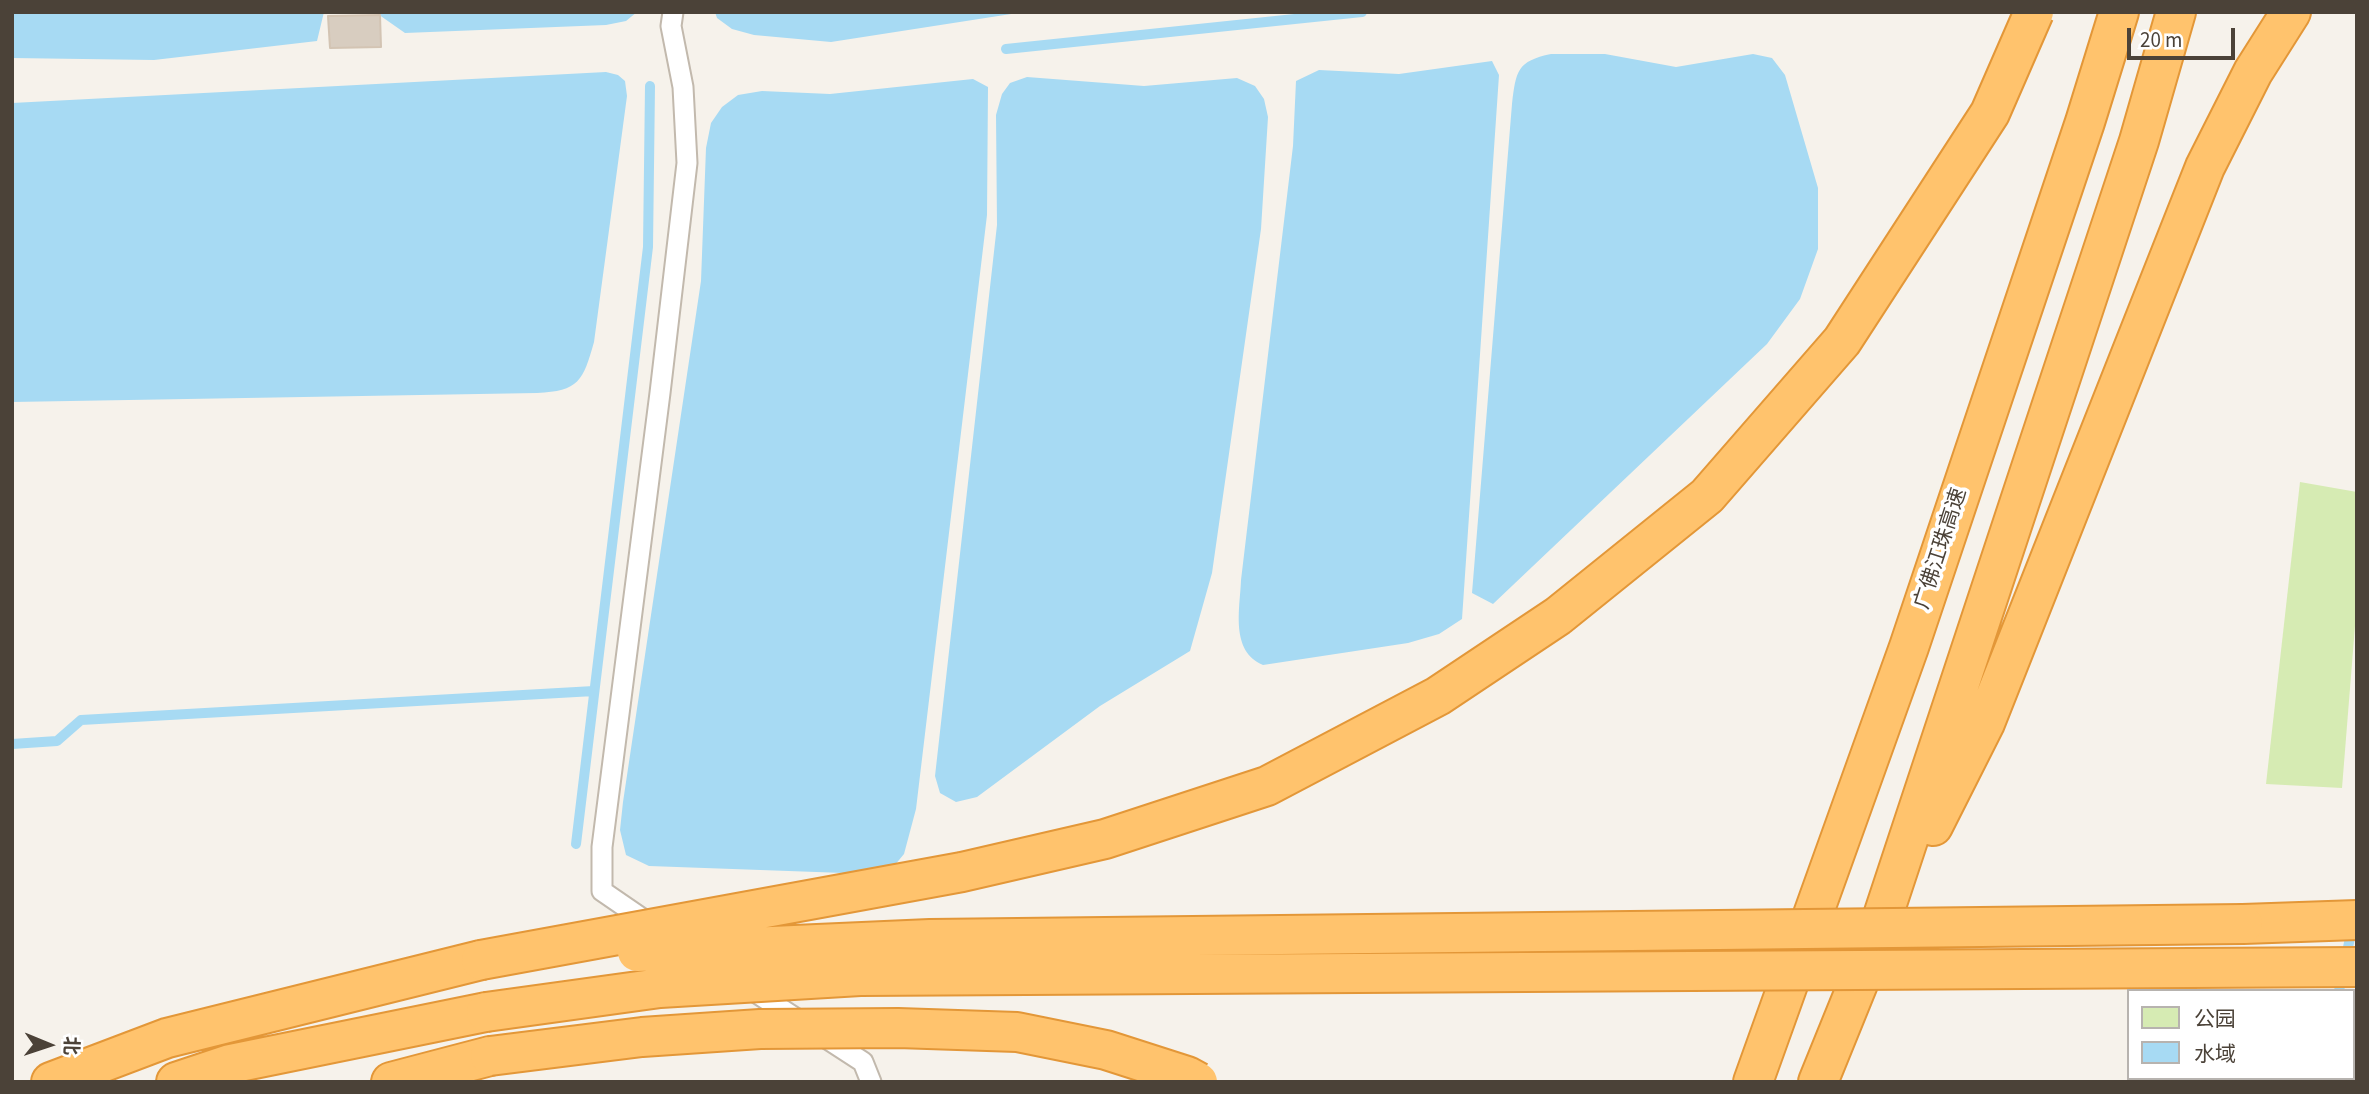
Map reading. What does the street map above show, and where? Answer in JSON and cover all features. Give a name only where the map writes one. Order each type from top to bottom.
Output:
[{"type":"highway","points":[[51,1082],[167,1038],[481,960],[962,873],[1105,839],[1267,786],[1438,696],[1558,617],[1707,496],[1842,341],[1990,113],[2034,12]]},
{"type":"highway","name":"广佛江珠高速","points":[[1753,1082],[1909,647],[2085,122],[2119,12]]},
{"type":"highway","points":[[1818,1082],[1872,949],[2139,141],[2176,12]]},
{"type":"highway","points":[[1872,949],[1984,723],[2206,167],[2253,72],[2291,12]]},
{"type":"highway","points":[[481,960],[930,939],[2243,924],[2357,920]]},
{"type":"highway","points":[[176,1082],[230,1064],[486,1012],[660,988],[860,976],[2357,967]]},
{"type":"highway","points":[[391,1082],[490,1056],[642,1037],[760,1029],[898,1028],[1017,1032],[1106,1050],[1198,1082]]},
{"type":"lane","points":[[673,12],[671,26],[682,87],[687,163],[602,847],[602,891],[863,1062],[872,1082]]},
{"type":"green space","points":[[2300,482],[2357,492],[2357,601],[2342,788],[2266,784]]},
{"type":"water","points":[[12,12],[324,12],[317,41],[154,60],[12,58]]},
{"type":"water","points":[[375,12],[637,12],[626,21],[606,25],[405,33]]},
{"type":"water","points":[[715,12],[1024,12],[831,42],[754,35],[732,29],[717,18]]},
{"type":"water","points":[[1551,54],[1605,54],[1676,67],[1753,54],[1772,58],[1785,75],[1818,188],[1818,249],[1800,299],[1767,344],[1493,604],[1472,593],[1512,104],[1520,69],[1531,60]]},
{"type":"water","points":[[1492,61],[1499,75],[1462,619],[1439,634],[1408,643],[1263,665],[1253,659],[1241,640],[1239,604],[1293,146],[1296,81],[1319,70],[1399,74]]},
{"type":"water","points":[[606,72],[618,75],[625,81],[627,96],[594,342],[582,375],[571,386],[562,390],[537,393],[12,402],[12,103]]},
{"type":"water","points":[[1027,77],[1144,86],[1237,78],[1255,86],[1264,99],[1268,117],[1261,229],[1212,573],[1190,651],[1100,706],[977,797],[956,802],[940,793],[935,776],[997,225],[996,115],[1002,94],[1010,83]]},
{"type":"water","points":[[973,79],[988,87],[987,215],[916,809],[904,854],[894,866],[872,874],[649,866],[626,855],[620,830],[701,281],[706,148],[711,123],[722,107],[738,95],[762,91],[830,94]]},
{"type":"water","points":[[2131,1080],[2347,1080],[2347,1082]]},
{"type":"building","points":[[380,15],[381,47],[330,48],[328,16]]},
{"type":"waterway","points":[[1006,49],[1362,12]]},
{"type":"waterway","points":[[576,844],[648,247],[650,86]]},
{"type":"waterway","points":[[12,744],[57,741],[81,720],[594,691]]},
{"type":"waterway","points":[[2339,989],[2352,928]]}]
